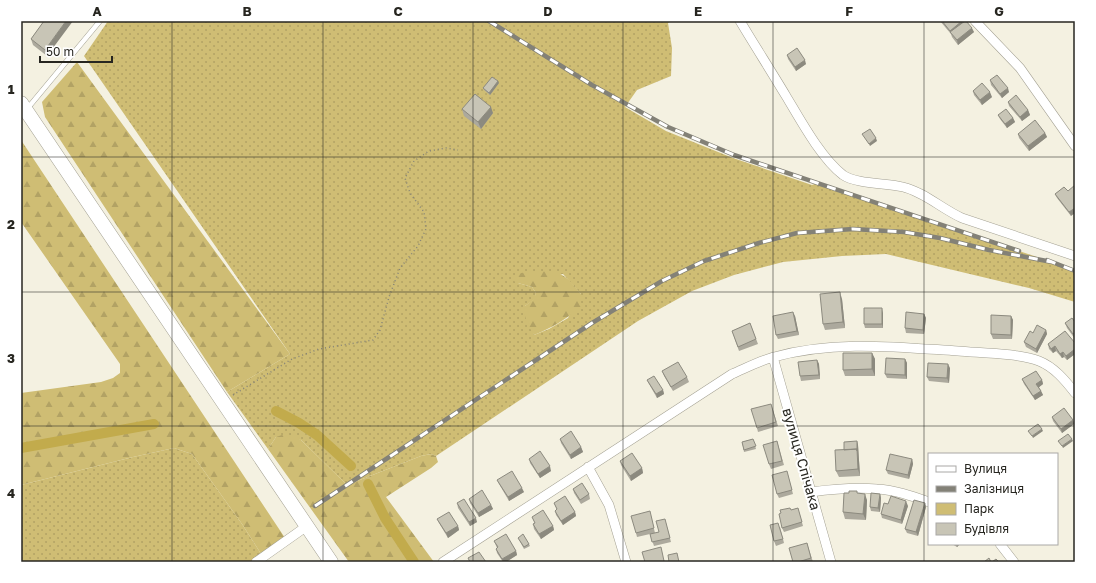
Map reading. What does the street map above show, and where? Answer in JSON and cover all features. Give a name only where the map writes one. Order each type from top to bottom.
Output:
[{"type":"main road","points":[[24,106],[331,562]]},
{"type":"street","points":[[740,21],[806,129],[824,155],[844,176],[862,181],[912,190],[932,200],[948,212],[962,218],[1075,256]]},
{"type":"street","points":[[975,21],[1020,68],[1075,146]]},
{"type":"street","points":[[445,562],[732,374],[773,357],[806,349],[857,345],[996,354],[1039,361],[1061,376],[1075,393]]},
{"type":"street","name":"вулиця Спічака","points":[[773,357],[830,562]]},
{"type":"street","points":[[588,467],[609,505],[626,562]]},
{"type":"street","points":[[811,492],[832,489],[878,489],[903,494],[928,502]]},
{"type":"street","points":[[256,562],[307,526]]},
{"type":"street","points":[[1001,545],[1014,562]]},
{"type":"lane","points":[[24,106],[100,21]]},
{"type":"path","points":[[223,401],[292,358],[319,349],[373,340],[380,330],[389,298],[400,268],[418,246],[426,229],[424,212],[410,193],[406,178],[414,161],[429,151],[446,148],[458,150]]},
{"type":"green space","points":[[108,21],[671,21],[668,23],[672,48],[671,76],[637,90],[625,107],[666,131],[733,158],[812,185],[817,183],[1075,271],[1075,302],[1029,288],[886,254],[842,256],[783,262],[734,275],[692,291],[638,321],[436,456],[431,454],[421,456],[347,485],[301,440],[276,437],[268,449],[227,392],[290,354],[84,56]],"holes":[[[563,274],[581,294],[568,318],[549,329],[534,335],[525,306],[535,299],[536,293],[532,287],[518,283]]]},
{"type":"green space","points":[[77,62],[290,354],[227,392],[45,117],[42,102]]},
{"type":"green space","points":[[21,140],[287,541],[263,557],[242,524],[192,454],[174,448],[21,485],[21,393],[101,382],[113,378],[120,373],[120,364],[21,222]]},
{"type":"green space","points":[[532,271],[561,274],[570,281],[581,294],[581,307],[559,323],[534,335],[528,325],[523,309],[534,299],[536,293],[532,287],[514,281],[513,277],[516,274]]},
{"type":"green space","points":[[291,435],[301,440],[347,485],[421,456],[431,454],[436,456],[438,462],[431,468],[386,497],[434,562],[349,562],[268,449],[276,437]]},
{"type":"green space","points":[[174,448],[192,454],[242,524],[263,557],[256,562],[21,562],[21,485]]},
{"type":"building","points":[[44,21],[66,21],[45,50],[31,39]]},
{"type":"building","points":[[942,21],[962,21],[950,31]]},
{"type":"building","points":[[965,21],[972,28],[957,40],[950,32]]},
{"type":"building","points":[[797,48],[805,60],[795,67],[787,55]]},
{"type":"building","points":[[997,75],[1008,88],[1000,94],[990,80]]},
{"type":"building","points":[[492,77],[498,81],[489,93],[483,88]]},
{"type":"building","points":[[982,83],[990,92],[980,100],[973,91]]},
{"type":"building","points":[[475,94],[491,107],[478,122],[462,109]]},
{"type":"building","points":[[1016,95],[1028,110],[1020,117],[1008,102]]},
{"type":"building","points":[[1006,109],[1013,118],[1005,124],[998,115]]},
{"type":"building","points":[[1035,120],[1045,133],[1028,146],[1018,134]]},
{"type":"building","points":[[870,129],[876,138],[869,144],[862,134]]},
{"type":"building","points":[[1075,185],[1075,208],[1069,212],[1055,194],[1064,187],[1068,191]]},
{"type":"building","points":[[840,292],[843,322],[823,324],[820,294]]},
{"type":"building","points":[[864,308],[882,308],[882,324],[864,324]]},
{"type":"building","points":[[793,312],[797,331],[776,335],[773,316]]},
{"type":"building","points":[[906,312],[924,314],[923,330],[905,328]]},
{"type":"building","points":[[991,315],[1011,316],[1011,335],[991,334]]},
{"type":"building","points":[[1072,318],[1075,322],[1075,333],[1073,334],[1065,323]]},
{"type":"building","points":[[750,323],[756,339],[738,347],[732,331]]},
{"type":"building","points":[[1037,325],[1046,330],[1036,349],[1024,342],[1030,331],[1033,333]]},
{"type":"building","points":[[1065,331],[1075,343],[1075,349],[1066,356],[1063,352],[1060,354],[1055,346],[1051,349],[1048,344]]},
{"type":"building","points":[[843,353],[872,353],[872,369],[843,370]]},
{"type":"building","points":[[886,358],[905,359],[905,375],[885,374]]},
{"type":"building","points":[[817,360],[819,375],[800,376],[798,362]]},
{"type":"building","points":[[678,362],[687,377],[671,387],[662,371]]},
{"type":"building","points":[[928,363],[948,364],[947,378],[927,377]]},
{"type":"building","points":[[1036,371],[1042,380],[1036,384],[1041,391],[1033,396],[1022,379]]},
{"type":"building","points":[[654,376],[663,390],[656,394],[647,380]]},
{"type":"building","points":[[771,404],[776,422],[757,428],[751,409]]},
{"type":"building","points":[[1064,408],[1073,420],[1061,429],[1052,417]]},
{"type":"building","points":[[1038,424],[1042,429],[1032,436],[1028,431]]},
{"type":"building","points":[[571,431],[581,447],[570,455],[560,439]]},
{"type":"building","points":[[1068,434],[1072,439],[1062,446],[1058,441]]},
{"type":"building","points":[[753,439],[756,446],[744,450],[742,442]]},
{"type":"building","points":[[777,441],[782,461],[769,464],[763,445]]},
{"type":"building","points":[[857,441],[857,449],[844,450],[844,442]]},
{"type":"building","points":[[857,449],[858,469],[836,471],[835,450]]},
{"type":"building","points":[[540,451],[550,466],[538,474],[529,459]]},
{"type":"building","points":[[632,453],[642,468],[630,476],[620,461]]},
{"type":"building","points":[[890,454],[912,459],[908,475],[886,470]]},
{"type":"building","points":[[512,471],[522,488],[508,497],[497,480]]},
{"type":"building","points":[[787,471],[792,490],[777,494],[772,475]]},
{"type":"building","points":[[582,483],[589,494],[580,500],[573,489]]},
{"type":"building","points":[[482,490],[491,505],[478,513],[469,499]]},
{"type":"building","points":[[849,491],[857,491],[857,493],[865,494],[863,514],[843,512],[844,493],[849,493]]},
{"type":"building","points":[[871,493],[880,494],[878,508],[870,507]]},
{"type":"building","points":[[565,496],[575,512],[561,521],[555,511],[557,509],[554,503]]},
{"type":"building","points":[[891,496],[906,501],[901,520],[881,514],[884,503],[888,504]]},
{"type":"building","points":[[464,499],[476,518],[469,522],[457,503]]},
{"type":"building","points":[[914,500],[925,503],[916,532],[905,529]]},
{"type":"building","points":[[790,508],[791,510],[798,508],[802,522],[782,528],[779,514],[781,513],[780,510]]},
{"type":"building","points":[[543,510],[553,526],[539,534],[533,524],[535,523],[532,517]]},
{"type":"building","points":[[650,511],[654,528],[636,533],[631,516]]},
{"type":"building","points":[[449,512],[458,526],[446,533],[437,519]]},
{"type":"building","points":[[665,519],[670,538],[652,542],[650,534],[659,532],[656,521]]},
{"type":"building","points":[[778,523],[783,539],[774,541],[770,525]]},
{"type":"building","points":[[506,534],[516,551],[502,559],[496,549],[498,547],[494,541]]},
{"type":"building","points":[[523,534],[529,544],[524,547],[518,538]]},
{"type":"building","points":[[807,543],[811,558],[793,562],[789,548]]},
{"type":"building","points":[[661,547],[664,561],[645,562],[642,552]]},
{"type":"building","points":[[479,552],[486,562],[470,562],[468,558]]},
{"type":"building","points":[[677,553],[679,562],[669,562],[668,555]]},
{"type":"building","points":[[989,558],[991,562],[984,562]]},
{"type":"building","points":[[996,559],[999,562],[992,562]]},
{"type":"waterway","points":[[276,411],[299,423],[317,435],[351,466]]},
{"type":"waterway","points":[[21,448],[154,424]]},
{"type":"waterway","points":[[368,484],[385,518],[414,562]]},
{"type":"railway","points":[[489,21],[592,85],[668,127],[734,155],[1019,251]]},
{"type":"railway","points":[[315,506],[592,323],[662,281],[704,261],[759,243],[797,233],[853,229],[904,232],[940,238],[989,250],[1052,262]]},
{"type":"railway","points":[[1047,260],[1075,271]]}]
